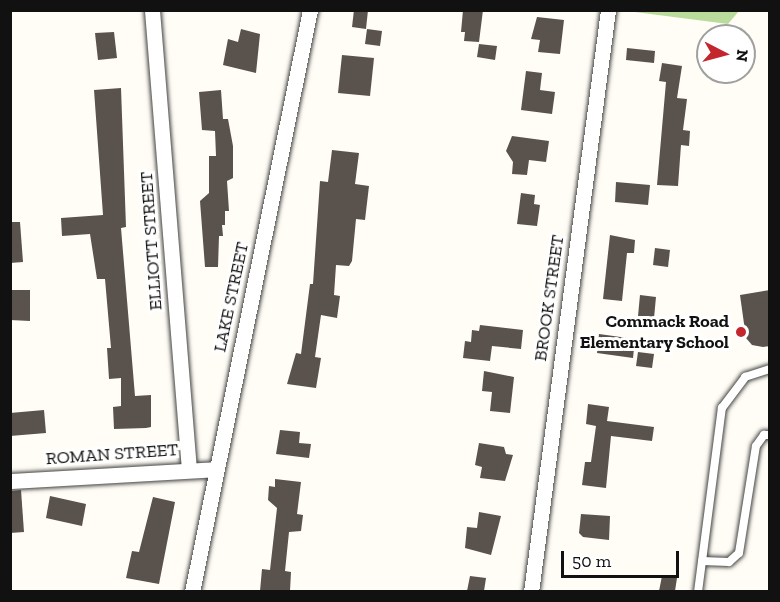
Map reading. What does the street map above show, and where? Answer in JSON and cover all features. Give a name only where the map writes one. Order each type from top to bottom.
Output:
[{"type":"street","name":"ELLIOTT STREET","points":[[152,10],[189,468]]},
{"type":"street","name":"LAKE STREET","points":[[192,591],[310,10]]},
{"type":"street","name":"BROOK STREET","points":[[531,591],[608,10]]},
{"type":"street","name":"ROMAN STREET","points":[[10,481],[216,468]]},
{"type":"lane","points":[[698,591],[722,408],[745,377],[770,369]]},
{"type":"lane","points":[[702,561],[729,562],[739,553],[756,446],[764,435],[770,435]]},
{"type":"green space","points":[[739,10],[728,24],[627,11]]},
{"type":"building","points":[[354,10],[368,10],[366,29],[352,27]]},
{"type":"building","points":[[463,10],[483,10],[479,42],[464,41],[465,32],[461,32]]},
{"type":"building","points":[[537,17],[564,20],[560,54],[538,52],[540,40],[531,39]]},
{"type":"building","points":[[241,29],[260,34],[256,73],[223,65],[228,39],[238,42]]},
{"type":"building","points":[[367,29],[382,31],[380,46],[365,44]]},
{"type":"building","points":[[114,32],[117,58],[98,60],[95,33]]},
{"type":"building","points":[[479,44],[497,46],[495,60],[477,57]]},
{"type":"building","points":[[627,48],[655,51],[654,63],[626,60]]},
{"type":"building","points":[[342,55],[374,58],[370,96],[338,93]]},
{"type":"building","points":[[662,63],[682,66],[677,98],[687,99],[683,130],[690,131],[689,146],[681,145],[678,186],[657,185],[666,82],[659,81]]},
{"type":"building","points":[[526,71],[542,73],[540,90],[555,92],[552,114],[521,110]]},
{"type":"building","points":[[121,88],[126,227],[121,228],[135,396],[151,395],[151,427],[114,429],[113,407],[121,406],[121,378],[109,379],[107,348],[111,348],[105,279],[97,279],[90,234],[62,236],[61,218],[103,215],[94,90]]},
{"type":"building","points":[[221,90],[223,119],[228,119],[233,146],[233,178],[227,181],[229,211],[225,211],[225,225],[222,225],[223,236],[219,236],[218,267],[205,267],[200,201],[209,193],[209,156],[216,156],[215,131],[202,130],[199,92]]},
{"type":"building","points":[[512,136],[549,141],[546,162],[529,160],[527,175],[512,174],[513,162],[506,151]]},
{"type":"building","points":[[332,150],[359,153],[355,184],[369,186],[365,220],[356,219],[352,261],[349,266],[336,265],[334,295],[340,296],[337,318],[321,315],[315,357],[321,358],[316,388],[287,384],[296,353],[301,354],[310,284],[313,284],[320,181],[328,182]]},
{"type":"building","points":[[616,182],[650,185],[648,205],[615,202]]},
{"type":"building","points":[[521,193],[535,195],[534,204],[540,205],[537,226],[517,224]]},
{"type":"building","points":[[10,222],[20,222],[23,262],[10,263]]},
{"type":"building","points":[[610,235],[635,240],[634,253],[627,253],[622,301],[603,299]]},
{"type":"building","points":[[655,248],[670,250],[668,267],[653,265]]},
{"type":"building","points":[[11,290],[30,290],[30,321],[10,320]]},
{"type":"building","points":[[770,290],[770,346],[752,345],[746,338],[740,295]]},
{"type":"building","points":[[640,295],[656,297],[654,318],[638,316]]},
{"type":"building","points":[[480,325],[523,330],[521,349],[492,346],[490,361],[463,358],[465,341],[471,342],[472,330],[479,331]]},
{"type":"building","points":[[599,334],[635,339],[633,358],[597,353]]},
{"type":"building","points":[[638,352],[654,354],[652,368],[636,366]]},
{"type":"building","points":[[484,371],[514,377],[510,413],[490,411],[492,392],[482,391]]},
{"type":"building","points":[[588,404],[609,407],[607,421],[654,427],[652,441],[611,436],[606,488],[582,485],[585,462],[591,462],[596,426],[586,424]]},
{"type":"building","points":[[44,410],[46,433],[10,436],[10,413]]},
{"type":"building","points":[[280,430],[300,432],[299,443],[311,444],[309,458],[276,454]]},
{"type":"building","points":[[479,443],[504,447],[506,454],[513,455],[505,481],[480,478],[482,467],[475,465]]},
{"type":"building","points":[[275,479],[301,482],[297,514],[303,515],[301,531],[289,532],[285,571],[291,572],[290,591],[260,591],[262,569],[270,570],[277,508],[268,500],[269,486],[275,487]]},
{"type":"building","points":[[21,490],[24,532],[10,533],[10,491]]},
{"type":"building","points":[[50,496],[86,504],[82,526],[46,518]]},
{"type":"building","points":[[153,497],[175,502],[159,584],[126,578],[132,551],[139,552]]},
{"type":"building","points":[[479,512],[501,516],[491,555],[465,548],[467,527],[477,528]]},
{"type":"building","points":[[581,514],[610,516],[609,540],[583,537],[579,533]]},
{"type":"building","points":[[470,576],[486,578],[484,591],[467,591]]},
{"type":"building","points":[[662,576],[677,578],[675,591],[659,591]]},
{"type":"place","name":"Commack Road Elementary School","points":[[741,332]]}]
